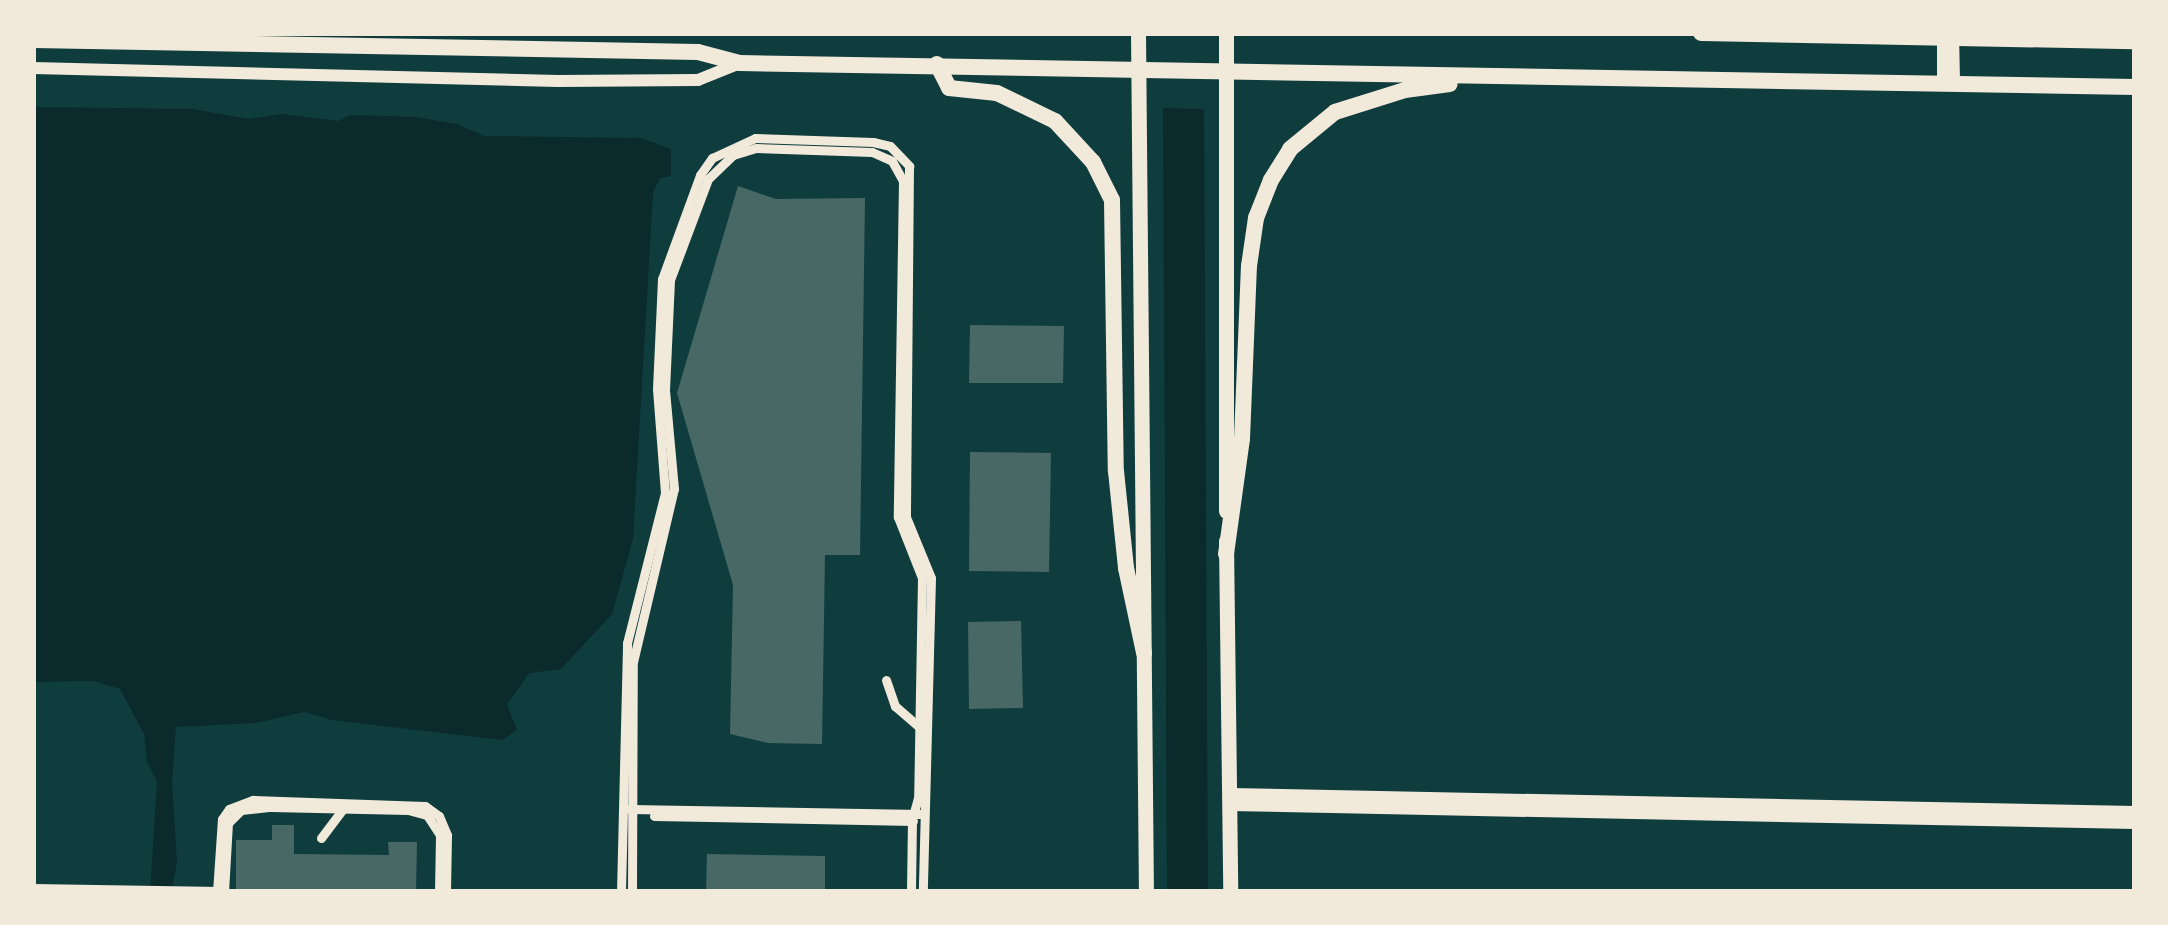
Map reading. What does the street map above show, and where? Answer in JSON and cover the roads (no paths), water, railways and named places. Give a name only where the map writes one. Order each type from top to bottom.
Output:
[{"type":"highway","points":[[1701,33],[2135,41]]},
{"type":"highway","points":[[33,40],[698,52],[740,63],[1226,67],[2135,86]]},
{"type":"highway","points":[[937,64],[949,88],[997,92],[1054,121],[1093,162],[1112,200],[1116,471],[1126,568],[1144,653]]},
{"type":"highway","points":[[1226,554],[1239,475],[1249,266],[1256,218],[1271,180],[1290,149],[1335,112],[1405,90],[1476,84],[1496,75]]},
{"type":"main road","points":[[1138,33],[1146,892]]},
{"type":"main road","points":[[1226,33],[1230,892]]},
{"type":"street","points":[[1948,35],[1948,82]]},
{"type":"street","points":[[33,68],[484,82],[698,80],[740,63]]},
{"type":"street","points":[[632,892],[627,643],[665,493],[657,389],[662,279],[712,158],[755,138],[873,142],[890,146],[909,166],[906,518],[930,567],[929,737],[911,892]]},
{"type":"street","points":[[621,892],[629,813],[633,662],[674,488],[665,390],[670,280],[709,179],[733,154],[756,148],[872,152],[892,161],[903,181],[898,517],[922,578],[919,818],[923,892]]},
{"type":"street","points":[[886,680],[895,706],[929,737]]},
{"type":"street","points":[[33,888],[220,891],[218,833],[229,809],[254,800],[408,810],[434,820],[440,835],[442,892]]},
{"type":"street","points":[[1229,800],[2135,812]]},
{"type":"street","points":[[1229,800],[2135,823]]},
{"type":"street","points":[[320,838],[345,805]]},
{"type":"street","points":[[629,813],[919,818]]},
{"type":"water","points":[[33,107],[193,109],[249,119],[282,114],[338,121],[351,115],[416,117],[457,124],[484,136],[641,138],[671,149],[671,176],[660,178],[653,193],[633,539],[612,614],[561,669],[529,673],[507,705],[517,730],[502,740],[332,720],[304,712],[256,723],[176,727],[172,783],[177,863],[171,892],[150,892],[157,781],[147,762],[144,734],[120,689],[93,681],[33,682]]},
{"type":"water","points":[[1163,108],[1204,109],[1208,892],[1167,892]]}]
